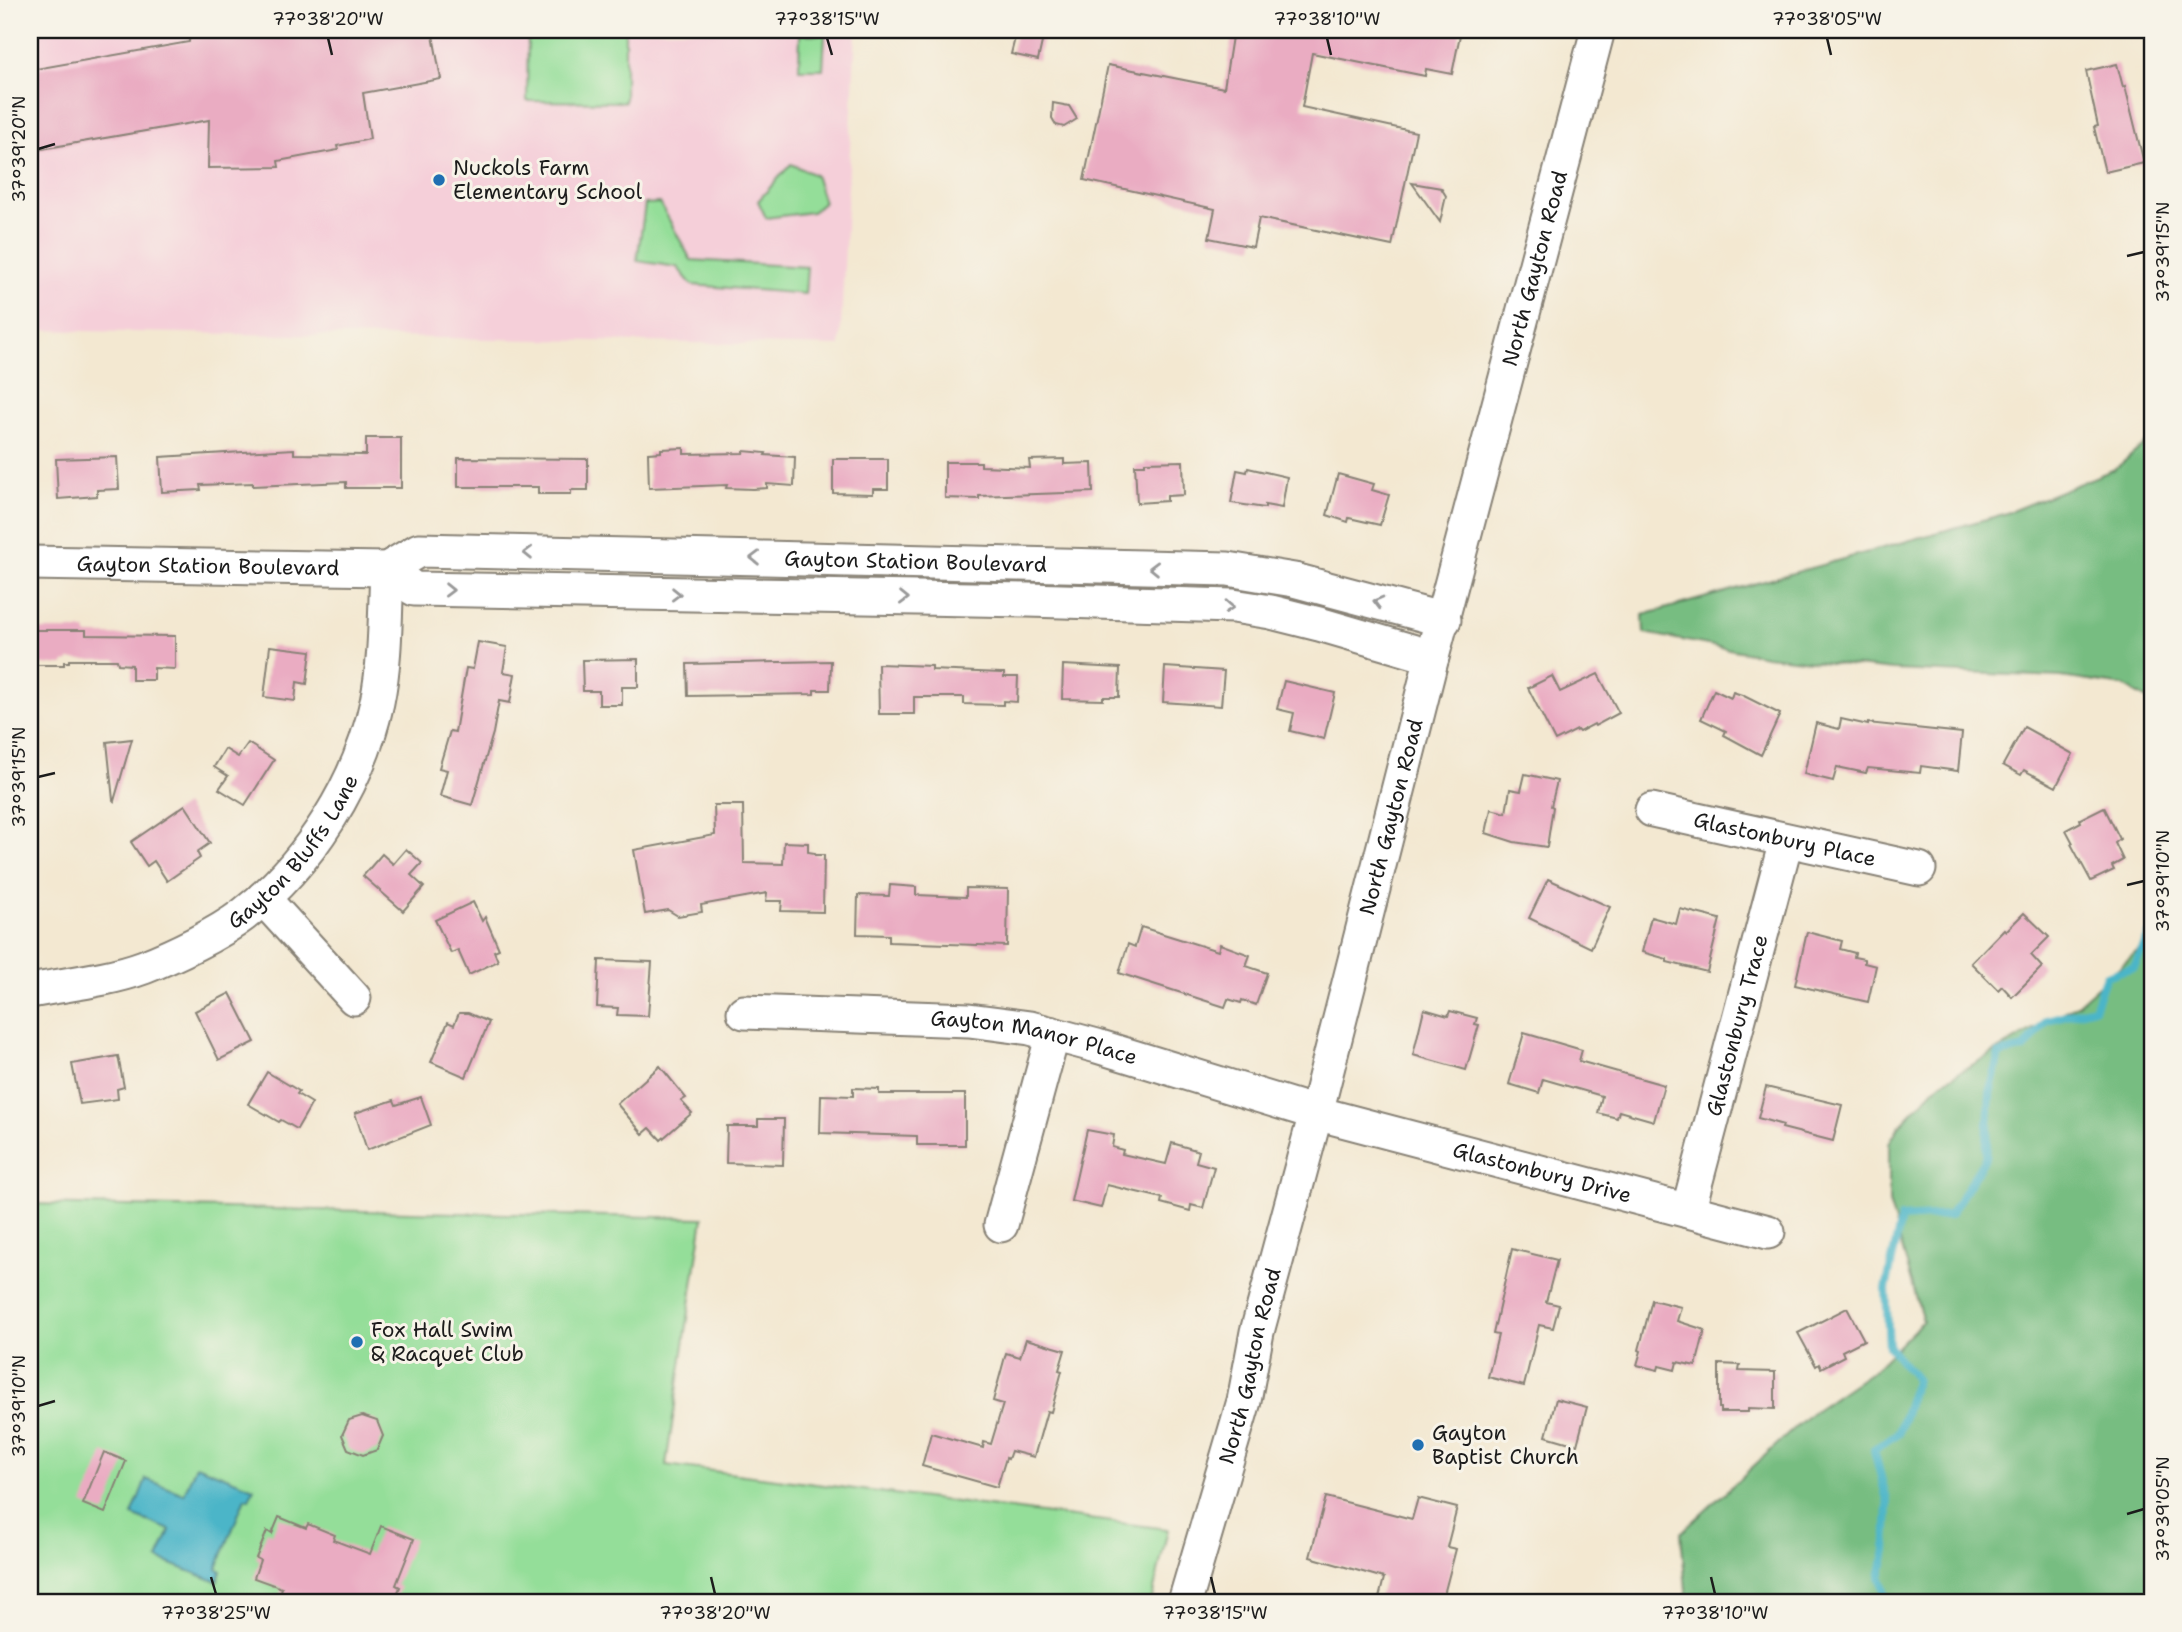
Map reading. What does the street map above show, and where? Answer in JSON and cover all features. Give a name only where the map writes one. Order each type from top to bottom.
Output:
[{"type":"street","name":"North Gayton Road","points":[[1185,1602],[1244,1401],[1259,1323],[1598,30]]},
{"type":"street","name":"Gayton Station Boulevard","points":[[30,563],[387,569],[419,551],[1228,569],[1294,580],[1444,620]]},
{"type":"street","name":"Gayton Station Boulevard","points":[[387,569],[414,589],[1233,606],[1319,624],[1432,657]]},
{"type":"street","name":"Gayton Bluffs Lane","points":[[30,991],[122,973],[187,948],[242,916],[274,888],[299,859],[329,818],[359,762],[377,703],[382,670],[387,569]]},
{"type":"street","name":"Glastonbury Place","points":[[1652,810],[1919,869]]},
{"type":"street","name":"Glastonbury Trace","points":[[1688,1211],[1786,841]]},
{"type":"street","points":[[262,898],[354,998]]},
{"type":"street","name":"Gayton Manor Place","points":[[744,1012],[969,1020],[1030,1028],[1316,1113]]},
{"type":"street","points":[[1001,1225],[1053,1034]]},
{"type":"street","name":"Glastonbury Drive","points":[[1316,1113],[1768,1232]]},
{"type":"shaded area","name":"Nuckols Farm Elementary School","points":[[30,30],[856,30],[840,346],[30,330]]},
{"type":"green space","points":[[528,30],[625,30],[625,102],[527,101]]},
{"type":"green space","points":[[800,34],[825,35],[823,69],[799,69]]},
{"type":"green space","points":[[791,164],[815,175],[824,202],[812,212],[766,218],[758,201]]},
{"type":"green space","points":[[660,203],[691,260],[807,267],[805,294],[692,285],[677,267],[637,261],[645,204]]},
{"type":"green space","points":[[2152,441],[2152,702],[2124,686],[2061,677],[1893,670],[1766,656],[1644,633],[1643,615],[2004,514],[2115,469]]},
{"type":"green space","points":[[2152,938],[2152,1602],[1687,1602],[1681,1533],[1811,1413],[1874,1370],[1923,1321],[1889,1202],[1889,1143],[1899,1126],[1939,1084],[2078,1004]]},
{"type":"green space","name":"Fox Hall Swim & Racquet Club","points":[[30,1204],[703,1218],[666,1465],[1168,1529],[1151,1602],[30,1602]]},
{"type":"water","points":[[196,1465],[254,1488],[249,1499],[245,1498],[217,1568],[221,1571],[217,1582],[158,1559],[170,1530],[132,1515],[146,1479],[184,1494]]},
{"type":"building","points":[[190,30],[432,30],[441,79],[363,93],[370,139],[337,146],[338,150],[278,161],[279,167],[208,168],[209,120],[30,151],[30,70],[189,42]]},
{"type":"building","points":[[1017,30],[1044,33],[1038,60],[1011,54]]},
{"type":"building","points":[[1233,30],[1461,30],[1452,74],[1426,69],[1425,76],[1312,53],[1302,107],[1416,132],[1392,246],[1259,218],[1253,247],[1209,238],[1215,209],[1084,180],[1108,65],[1224,88]]},
{"type":"building","points":[[2117,64],[2144,163],[2105,172],[2094,127],[2098,126],[2086,71]]},
{"type":"building","points":[[1053,103],[1069,106],[1077,119],[1064,127],[1056,125],[1052,118]]},
{"type":"building","points":[[1412,183],[1441,188],[1446,196],[1440,222]]},
{"type":"building","points":[[366,438],[401,438],[401,488],[346,488],[346,482],[253,486],[253,483],[200,485],[201,490],[162,492],[160,457],[294,449],[294,454],[366,455]]},
{"type":"building","points":[[684,448],[684,454],[744,451],[795,457],[794,486],[767,484],[767,488],[753,489],[726,488],[727,485],[649,488],[648,453],[661,452],[661,449]]},
{"type":"building","points":[[117,457],[119,489],[97,490],[97,496],[58,499],[56,459]]},
{"type":"building","points":[[458,458],[588,459],[588,490],[571,490],[571,494],[538,494],[538,487],[458,487]]},
{"type":"building","points":[[833,459],[888,459],[888,489],[873,489],[873,494],[833,493]]},
{"type":"building","points":[[1064,459],[1064,464],[1092,463],[1093,492],[979,496],[979,499],[945,498],[945,462],[981,462],[981,466],[1030,468],[1029,460]]},
{"type":"building","points":[[1183,461],[1184,495],[1167,496],[1167,501],[1137,503],[1135,465],[1145,465],[1145,462]]},
{"type":"building","points":[[1248,468],[1287,477],[1282,508],[1231,503],[1237,470],[1247,472]]},
{"type":"building","points":[[1338,474],[1374,484],[1372,490],[1389,495],[1380,525],[1349,518],[1348,522],[1327,515]]},
{"type":"building","points":[[30,630],[86,630],[86,635],[175,636],[175,669],[154,668],[154,680],[132,680],[132,665],[118,664],[117,660],[69,660],[64,662],[64,665],[30,665]]},
{"type":"building","points":[[478,642],[507,647],[503,672],[515,674],[510,703],[499,701],[493,733],[472,805],[440,796],[447,770],[439,768],[450,731],[455,732],[466,668],[473,669]]},
{"type":"building","points":[[270,646],[311,651],[307,684],[297,682],[295,701],[264,697]]},
{"type":"building","points":[[638,659],[638,687],[622,687],[622,705],[599,705],[599,691],[583,691],[582,660]]},
{"type":"building","points":[[831,661],[830,690],[814,690],[814,694],[688,696],[687,664]]},
{"type":"building","points":[[878,664],[932,666],[932,670],[1004,673],[1004,677],[1018,677],[1017,702],[1003,701],[1003,705],[964,704],[964,697],[914,697],[914,714],[879,714]]},
{"type":"building","points":[[1063,665],[1120,668],[1119,697],[1103,697],[1103,700],[1062,699]]},
{"type":"building","points":[[1165,667],[1224,671],[1221,706],[1163,702]]},
{"type":"building","points":[[1598,674],[1619,713],[1595,726],[1594,724],[1579,732],[1577,730],[1555,741],[1528,688],[1552,676],[1560,692]]},
{"type":"building","points":[[1284,681],[1335,693],[1324,739],[1290,731],[1294,713],[1277,709]]},
{"type":"building","points":[[1714,690],[1731,698],[1733,692],[1742,695],[1780,714],[1761,755],[1724,735],[1726,731],[1701,719]]},
{"type":"building","points":[[1841,719],[1868,725],[1962,733],[1958,771],[1921,766],[1920,773],[1868,768],[1866,773],[1837,767],[1833,781],[1804,774],[1816,723],[1839,729]]},
{"type":"building","points":[[2024,727],[2073,754],[2056,787],[2024,770],[2021,775],[2003,765]]},
{"type":"building","points":[[132,739],[114,801],[107,742]]},
{"type":"building","points":[[248,743],[274,760],[245,805],[219,789],[228,776],[214,767],[225,749],[238,757]]},
{"type":"building","points":[[1525,774],[1557,781],[1551,806],[1547,847],[1514,842],[1486,833],[1491,809],[1506,813],[1510,789],[1521,791]]},
{"type":"building","points":[[185,805],[210,843],[197,852],[200,858],[167,881],[154,861],[147,866],[131,842]]},
{"type":"building","points":[[714,805],[743,805],[744,863],[783,864],[784,842],[808,843],[808,852],[824,855],[823,912],[781,911],[782,901],[766,901],[767,893],[701,905],[702,912],[678,916],[668,910],[645,914],[634,850],[715,835]]},
{"type":"building","points":[[2104,807],[2120,839],[2115,843],[2123,860],[2112,866],[2114,870],[2091,881],[2066,830],[2081,822],[2080,819]]},
{"type":"building","points":[[406,849],[422,863],[411,875],[424,887],[403,911],[363,876],[382,854],[393,864]]},
{"type":"building","points":[[1548,879],[1610,907],[1591,948],[1529,918]]},
{"type":"building","points":[[890,885],[916,887],[916,895],[966,897],[966,888],[1008,889],[1007,946],[889,942],[889,935],[857,934],[858,895],[889,896]]},
{"type":"building","points":[[473,902],[482,921],[485,917],[499,949],[494,951],[498,961],[469,975],[458,950],[451,953],[435,920]]},
{"type":"building","points":[[1680,909],[1720,919],[1707,972],[1667,962],[1667,959],[1642,952],[1651,917],[1676,924]]},
{"type":"building","points":[[2024,913],[2049,937],[2031,955],[2042,967],[2012,997],[2002,986],[1998,990],[1971,963]]},
{"type":"building","points":[[1141,927],[1218,951],[1220,944],[1250,955],[1246,966],[1267,973],[1256,1005],[1228,999],[1225,1007],[1119,973],[1128,944],[1135,947]]},
{"type":"building","points":[[1807,932],[1842,941],[1840,949],[1855,953],[1854,957],[1876,966],[1868,1002],[1795,985]]},
{"type":"building","points":[[599,960],[652,962],[648,1016],[617,1015],[618,1008],[597,1007]]},
{"type":"building","points":[[230,993],[255,1042],[219,1060],[195,1011]]},
{"type":"building","points":[[1424,1009],[1448,1016],[1450,1011],[1477,1018],[1475,1024],[1479,1025],[1466,1070],[1413,1055]]},
{"type":"building","points":[[459,1013],[468,1013],[489,1022],[466,1077],[431,1062],[448,1022],[454,1025]]},
{"type":"building","points":[[1524,1033],[1582,1050],[1579,1061],[1664,1085],[1654,1121],[1619,1111],[1617,1118],[1598,1113],[1602,1096],[1543,1079],[1539,1093],[1509,1084]]},
{"type":"building","points":[[118,1056],[124,1087],[117,1089],[118,1099],[80,1104],[72,1064]]},
{"type":"building","points":[[660,1066],[686,1098],[681,1101],[692,1113],[661,1140],[650,1128],[643,1134],[617,1104]]},
{"type":"building","points":[[267,1072],[299,1091],[297,1094],[312,1103],[297,1129],[248,1104]]},
{"type":"building","points":[[1766,1087],[1842,1105],[1833,1141],[1782,1128],[1783,1125],[1758,1118]]},
{"type":"building","points":[[853,1088],[879,1089],[879,1094],[965,1094],[965,1145],[917,1145],[917,1136],[820,1133],[821,1095],[853,1096]]},
{"type":"building","points":[[421,1097],[431,1125],[367,1150],[355,1113],[394,1100],[396,1105]]},
{"type":"building","points":[[758,1119],[784,1119],[783,1165],[726,1163],[727,1126],[758,1126]]},
{"type":"building","points":[[1087,1130],[1114,1135],[1112,1147],[1123,1150],[1122,1154],[1166,1164],[1172,1143],[1199,1151],[1196,1162],[1214,1167],[1203,1208],[1191,1205],[1190,1211],[1161,1203],[1162,1198],[1107,1185],[1101,1208],[1071,1201]]},
{"type":"building","points":[[1512,1249],[1557,1260],[1546,1302],[1559,1305],[1553,1328],[1539,1325],[1524,1386],[1488,1377],[1498,1335],[1493,1334]]},
{"type":"building","points":[[1652,1300],[1681,1307],[1677,1321],[1705,1330],[1696,1366],[1677,1362],[1675,1370],[1659,1366],[1658,1370],[1637,1365]]},
{"type":"building","points":[[1847,1308],[1864,1340],[1842,1351],[1844,1356],[1821,1368],[1819,1364],[1816,1366],[1798,1333]]},
{"type":"building","points":[[1026,1339],[1065,1350],[1051,1412],[1047,1411],[1034,1457],[1011,1451],[1008,1459],[1006,1458],[997,1487],[922,1466],[931,1433],[983,1448],[984,1442],[991,1444],[1003,1404],[993,1401],[1006,1353],[1020,1357]]},
{"type":"building","points":[[1719,1364],[1740,1365],[1739,1371],[1775,1372],[1775,1409],[1748,1408],[1748,1412],[1721,1412]]},
{"type":"building","points":[[1556,1399],[1587,1407],[1577,1445],[1546,1436]]},
{"type":"building","points":[[362,1416],[377,1421],[383,1436],[377,1450],[363,1455],[348,1449],[342,1435],[349,1420]]},
{"type":"building","points":[[104,1452],[126,1461],[105,1513],[83,1504]]},
{"type":"building","points":[[1326,1497],[1412,1519],[1418,1498],[1457,1508],[1447,1547],[1456,1549],[1442,1602],[1378,1602],[1384,1578],[1310,1557]]},
{"type":"building","points":[[279,1517],[306,1528],[308,1524],[335,1535],[333,1540],[370,1554],[381,1526],[414,1539],[396,1585],[400,1587],[394,1602],[302,1602],[280,1594],[282,1588],[254,1578],[260,1560],[256,1558],[267,1531],[272,1534]]},
{"type":"waterway","points":[[1887,1602],[1880,1577],[1886,1550],[1888,1504],[1874,1450],[1899,1432],[1916,1379],[1889,1347],[1886,1289],[1901,1218],[1950,1215],[1986,1157],[1990,1093],[1999,1054],[2025,1048],[2047,1020],[2094,1008],[2106,976],[2134,967],[2152,929]]},
{"type":"place","name":"Nuckols Farm Elementary School","points":[[439,180]]},
{"type":"place","name":"Fox Hall Swim & Racquet Club","points":[[357,1342]]},
{"type":"place","name":"Gayton Baptist Church","points":[[1418,1445]]}]
